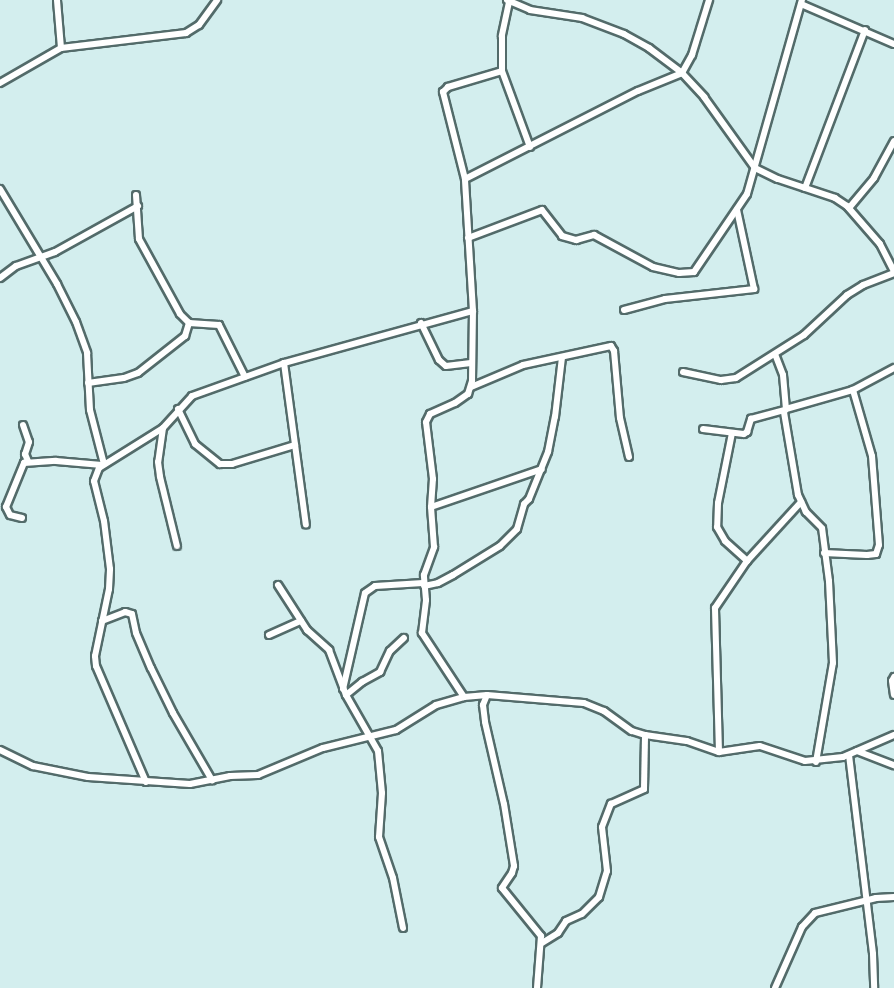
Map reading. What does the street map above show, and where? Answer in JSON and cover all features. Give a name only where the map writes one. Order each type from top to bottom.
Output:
[{"type":"street","points":[[57,0],[61,48]]},
{"type":"street","points":[[0,83],[61,48],[186,33],[199,26],[217,0]]},
{"type":"street","points":[[465,178],[638,91],[682,73],[692,55],[709,0]]},
{"type":"street","points":[[530,147],[502,70],[502,36],[508,1],[530,10],[582,18],[624,34],[682,73],[704,97],[755,168],[835,198],[849,208],[879,244],[894,272],[863,285],[847,295],[804,335],[775,354],[729,381],[683,372]]},
{"type":"street","points":[[468,238],[542,210],[562,236],[576,240],[594,236],[653,267],[693,273],[747,194],[802,2],[894,44]]},
{"type":"street","points":[[805,188],[865,30]]},
{"type":"street","points":[[471,387],[473,311],[465,178],[443,92],[448,87],[502,70]]},
{"type":"street","points":[[849,208],[873,178],[894,141]]},
{"type":"street","points":[[0,189],[76,322],[87,353],[94,430],[103,464]]},
{"type":"street","points":[[136,195],[139,239],[180,314],[189,323],[219,325],[245,377]]},
{"type":"street","points":[[0,278],[16,266],[40,259],[75,242],[138,206]]},
{"type":"street","points":[[624,310],[665,299],[754,289],[737,210]]},
{"type":"street","points":[[146,782],[96,666],[95,656],[110,569],[104,521],[94,481],[103,464],[163,428],[192,396],[284,363],[357,344],[421,323],[473,311]]},
{"type":"street","points":[[88,383],[124,378],[138,373],[185,336],[189,323]]},
{"type":"street","points":[[421,323],[439,360],[446,366],[471,363]]},
{"type":"street","points":[[464,697],[436,652],[423,638],[425,569],[435,547],[431,507],[433,479],[427,439],[427,417],[455,404],[471,387],[523,365],[609,346],[613,348],[620,418],[629,457]]},
{"type":"street","points":[[775,354],[783,375],[791,458],[801,502],[806,512],[820,524],[829,581],[829,623],[833,658],[816,762]]},
{"type":"street","points":[[345,692],[365,593],[375,586],[424,584],[447,578],[500,546],[520,524],[524,504],[529,499],[542,469],[555,417],[562,357]]},
{"type":"street","points":[[284,363],[306,525]]},
{"type":"street","points":[[703,429],[746,434],[751,419],[853,390],[894,368]]},
{"type":"street","points":[[824,553],[876,554],[879,545],[872,456],[853,390]]},
{"type":"street","points":[[178,409],[195,444],[220,464],[246,461],[294,445]]},
{"type":"street","points":[[23,425],[29,440],[25,454],[28,461]]},
{"type":"street","points":[[163,428],[158,462],[177,546]]},
{"type":"street","points":[[732,433],[718,503],[717,527],[725,540],[747,561]]},
{"type":"street","points":[[22,518],[10,515],[6,507],[20,470],[28,461],[103,464]]},
{"type":"street","points":[[431,507],[542,469]]},
{"type":"street","points":[[719,752],[714,611],[747,561],[801,502]]},
{"type":"street","points":[[278,585],[301,621],[329,650],[345,692],[371,736],[381,760],[379,837],[393,878],[403,928]]},
{"type":"street","points":[[102,621],[126,612],[132,614],[136,633],[151,668],[173,713],[212,780]]},
{"type":"street","points":[[268,635],[281,632],[301,621]]},
{"type":"street","points":[[345,692],[380,672],[388,653],[404,638]]},
{"type":"street","points":[[894,677],[894,695]]},
{"type":"street","points":[[487,695],[483,705],[485,722],[504,804],[514,866],[502,887],[533,924],[542,943],[537,988]]},
{"type":"street","points":[[0,750],[42,768],[88,777],[190,784],[230,776],[258,775],[323,748],[396,730],[436,705],[464,697],[487,695],[584,703],[604,711],[632,731],[645,735],[687,741],[719,752],[760,746],[804,761],[816,762],[849,755],[894,735]]},
{"type":"street","points":[[542,943],[558,933],[566,921],[582,914],[599,897],[607,871],[603,827],[611,804],[644,789],[645,735]]},
{"type":"street","points":[[857,751],[894,765]]},
{"type":"street","points":[[849,755],[873,954],[874,988]]},
{"type":"street","points":[[775,988],[796,938],[811,916],[830,908],[865,900],[894,897]]}]
